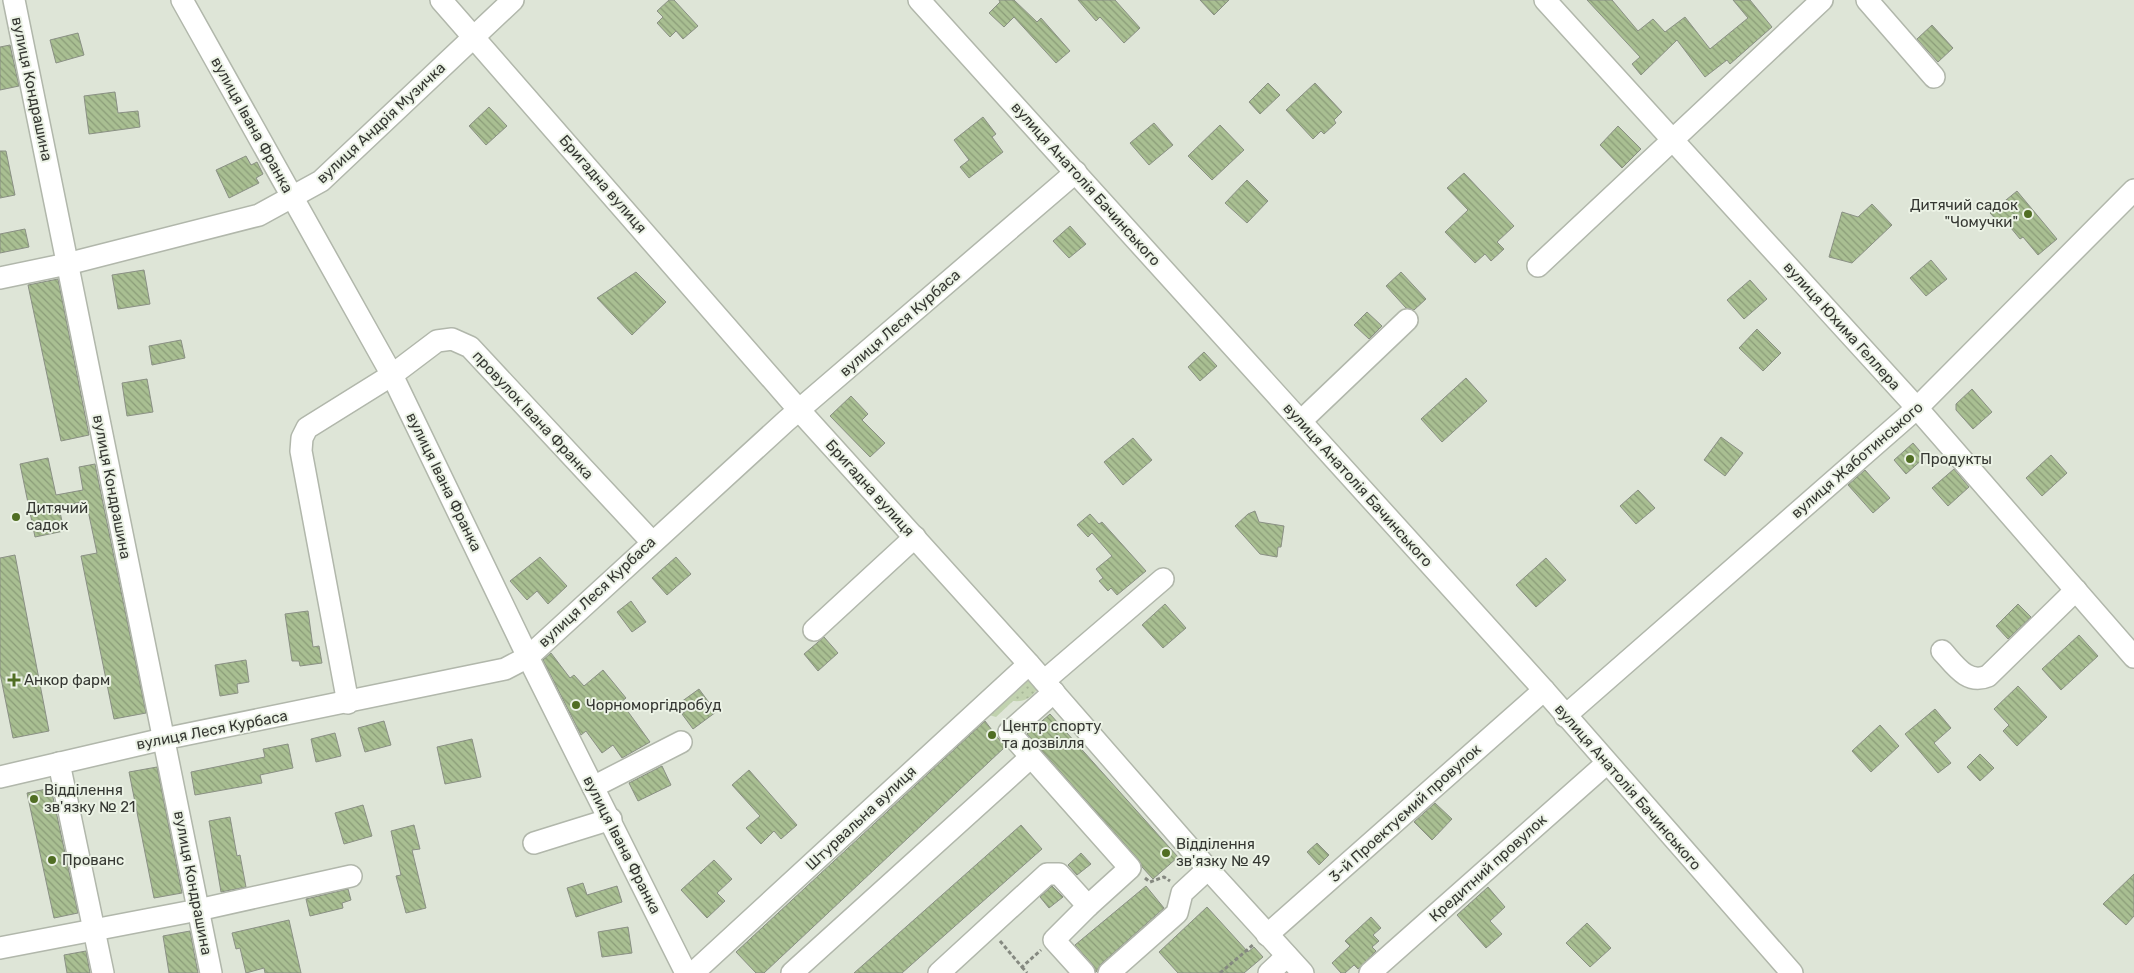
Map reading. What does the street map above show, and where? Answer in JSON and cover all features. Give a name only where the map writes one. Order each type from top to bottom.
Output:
[{"type":"street","name":"вулиця Кондрашина","points":[[14,0],[211,973]]},
{"type":"street","name":"вулиця Івана Франка","points":[[182,0],[392,375],[528,657],[611,819],[686,973]]},
{"type":"street","name":"Бригадна вулиця","points":[[441,0],[475,36],[799,410],[1049,686],[1293,967]]},
{"type":"street","name":"вулиця Андрія Музичка","points":[[0,278],[67,264],[259,215],[293,198],[321,181],[513,0]]},
{"type":"street","name":"вулиця Анатолія Бачинського","points":[[919,0],[1544,690],[1792,973]]},
{"type":"street","name":"вулиця Юхима Геллера","points":[[1545,0],[1674,139],[1917,408],[2134,657]]},
{"type":"street","points":[[1538,266],[1822,0]]},
{"type":"street","points":[[1867,0],[1934,77]]},
{"type":"street","name":"вулиця Леся Курбаса","points":[[0,776],[163,739],[348,703],[505,669],[528,657],[799,410],[1076,172]]},
{"type":"street","name":"вулиця Жаботинського","points":[[1565,716],[1917,408],[2134,190]]},
{"type":"street","points":[[1301,421],[1407,320]]},
{"type":"street","name":"провулок Івана Франка","points":[[348,703],[301,451],[302,438],[307,428],[392,375],[437,341],[452,339],[470,347],[652,542]]},
{"type":"street","points":[[814,630],[914,537]]},
{"type":"street","points":[[1084,973],[1054,940],[1130,868],[1009,732],[1049,686],[1164,579]]},
{"type":"street","points":[[1942,651],[1968,678],[1979,680],[1988,676],[2076,590]]},
{"type":"street","name":"Штурвальна вулиця","points":[[693,973],[1029,664]]},
{"type":"street","name":"3-й Проектуємий провулок","points":[[1266,934],[1544,690]]},
{"type":"street","points":[[593,787],[680,742]]},
{"type":"street","points":[[792,973],[1031,757]]},
{"type":"street","points":[[60,763],[103,973]]},
{"type":"street","name":"Кредитний провулок","points":[[1370,973],[1606,763]]},
{"type":"street","points":[[534,843],[611,819]]},
{"type":"street","points":[[1109,973],[1177,913],[1182,893],[1208,869]]},
{"type":"street","points":[[939,973],[1047,874],[1059,874],[1088,906]]},
{"type":"street","points":[[0,948],[198,910],[351,876]]},
{"type":"street","points":[[1269,973],[1293,967]]},
{"type":"path","points":[[1130,868],[1150,882],[1164,876],[1182,893]]},
{"type":"path","points":[[988,927],[1027,973]]},
{"type":"path","points":[[1220,973],[1266,934]]},
{"type":"path","points":[[1022,967],[1054,940]]},
{"type":"green space","points":[[1027,679],[1033,680],[1037,690],[1032,695],[1024,700],[1013,701],[996,717],[989,715]]},
{"type":"building","points":[[669,0],[674,0],[698,26],[683,39],[676,31],[670,37],[657,23],[663,17],[657,11]]},
{"type":"building","points":[[999,0],[1014,0],[1037,22],[1041,18],[1070,51],[1056,63],[1014,17],[1004,27],[989,13],[1000,2]]},
{"type":"building","points":[[1078,0],[1115,0],[1140,28],[1124,43],[1100,17],[1096,21]]},
{"type":"building","points":[[1200,0],[1229,0],[1214,15]]},
{"type":"building","points":[[1587,0],[1612,0],[1638,31],[1653,19],[1665,32],[1685,17],[1710,49],[1748,18],[1733,0],[1750,0],[1772,27],[1730,64],[1727,60],[1705,77],[1677,40],[1641,75],[1632,64],[1640,57]]},
{"type":"building","points":[[1932,25],[1953,48],[1938,62],[1917,39]]},
{"type":"building","points":[[78,33],[84,55],[56,63],[50,40]]},
{"type":"building","points":[[10,45],[19,86],[0,90],[0,47]]},
{"type":"building","points":[[1268,83],[1280,95],[1260,114],[1249,102]]},
{"type":"building","points":[[1315,83],[1342,112],[1334,120],[1336,123],[1324,134],[1321,131],[1313,139],[1286,110]]},
{"type":"building","points":[[115,92],[118,113],[138,111],[140,127],[89,134],[84,96]]},
{"type":"building","points":[[489,107],[507,126],[486,145],[469,126]]},
{"type":"building","points":[[983,117],[996,134],[992,137],[1003,152],[969,178],[960,167],[969,160],[954,140]]},
{"type":"building","points":[[1154,123],[1173,145],[1149,165],[1130,143]]},
{"type":"building","points":[[1220,125],[1244,150],[1212,180],[1188,156]]},
{"type":"building","points":[[1618,126],[1641,149],[1622,168],[1600,145]]},
{"type":"building","points":[[0,151],[6,151],[15,195],[0,198]]},
{"type":"building","points":[[246,156],[251,165],[257,162],[263,174],[256,178],[259,183],[229,198],[216,170]]},
{"type":"building","points":[[1464,173],[1514,226],[1497,242],[1504,249],[1491,261],[1485,254],[1475,263],[1445,232],[1468,210],[1447,188]]},
{"type":"building","points":[[1247,180],[1268,201],[1247,223],[1225,203]]},
{"type":"building","points":[[2017,191],[2057,239],[2038,255],[2023,237],[2020,239],[2006,222],[2002,226],[1990,213]]},
{"type":"building","points":[[1872,204],[1892,225],[1852,263],[1829,257],[1842,212],[1858,217]]},
{"type":"building","points":[[1070,226],[1086,244],[1069,258],[1053,241]]},
{"type":"building","points":[[25,229],[29,247],[0,253],[0,234]]},
{"type":"building","points":[[1931,260],[1947,279],[1926,296],[1910,278]]},
{"type":"building","points":[[144,270],[150,304],[118,309],[112,275]]},
{"type":"building","points":[[636,272],[666,302],[632,335],[597,298]]},
{"type":"building","points":[[1401,272],[1426,299],[1414,310],[1406,308],[1386,286]]},
{"type":"building","points":[[58,279],[89,435],[61,441],[28,285]]},
{"type":"building","points":[[1750,280],[1767,299],[1744,319],[1727,300]]},
{"type":"building","points":[[1367,312],[1382,326],[1369,339],[1354,325]]},
{"type":"building","points":[[1757,329],[1781,353],[1763,371],[1739,348]]},
{"type":"building","points":[[181,340],[185,358],[152,365],[149,346]]},
{"type":"building","points":[[1204,352],[1217,366],[1200,381],[1188,367]]},
{"type":"building","points":[[1466,378],[1487,401],[1442,442],[1421,419]]},
{"type":"building","points":[[147,379],[153,412],[127,416],[122,383]]},
{"type":"building","points":[[1972,389],[1992,412],[1973,429],[1956,410],[1956,404]]},
{"type":"building","points":[[851,396],[868,414],[862,420],[885,443],[870,457],[830,416]]},
{"type":"building","points":[[1721,437],[1743,453],[1725,476],[1704,460]]},
{"type":"building","points":[[1133,438],[1152,460],[1123,485],[1104,462]]},
{"type":"building","name":"Продукты","points":[[1913,443],[1925,457],[1906,474],[1894,460]]},
{"type":"building","points":[[2051,455],[2067,473],[2042,496],[2026,478]]},
{"type":"building","points":[[48,458],[56,495],[83,490],[79,467],[95,464],[146,713],[114,719],[81,556],[97,553],[86,501],[59,507],[64,531],[35,537],[20,464]]},
{"type":"building","points":[[1954,469],[1969,487],[1948,506],[1932,488]]},
{"type":"building","points":[[1865,470],[1890,498],[1873,513],[1848,485]]},
{"type":"building","points":[[1638,490],[1655,508],[1636,524],[1620,506]]},
{"type":"building","points":[[1255,511],[1259,522],[1284,526],[1281,547],[1278,547],[1277,557],[1260,554],[1235,526],[1248,514]]},
{"type":"building","points":[[1090,514],[1099,524],[1102,522],[1146,571],[1117,595],[1111,588],[1108,591],[1099,581],[1103,578],[1096,569],[1112,556],[1092,533],[1088,537],[1077,525]]},
{"type":"building","points":[[15,555],[49,731],[13,738],[0,673],[0,558]]},
{"type":"building","points":[[540,557],[567,586],[548,604],[537,591],[527,600],[510,581]]},
{"type":"building","points":[[676,557],[691,574],[667,595],[652,578]]},
{"type":"building","points":[[1546,558],[1566,580],[1536,607],[1516,585]]},
{"type":"building","points":[[631,601],[646,622],[632,632],[617,612]]},
{"type":"building","points":[[1165,604],[1186,628],[1163,648],[1142,625]]},
{"type":"building","points":[[2018,604],[2031,617],[2008,639],[1996,626]]},
{"type":"building","points":[[308,611],[313,647],[319,646],[322,663],[300,666],[299,661],[292,661],[285,614]]},
{"type":"building","points":[[2079,635],[2098,656],[2061,690],[2042,669]]},
{"type":"building","points":[[824,637],[838,653],[818,671],[804,654]]},
{"type":"building","points":[[551,653],[570,678],[574,675],[584,686],[603,670],[626,698],[621,702],[650,742],[622,758],[613,745],[602,753],[586,731],[581,735],[543,660]]},
{"type":"building","points":[[246,660],[249,682],[237,684],[238,693],[220,696],[215,665]]},
{"type":"building","points":[[2018,686],[2047,717],[2017,746],[2003,731],[2009,725],[1994,709]]},
{"type":"building","points":[[699,689],[716,712],[693,729],[682,714],[687,710],[681,702]]},
{"type":"building","points":[[1935,709],[1951,728],[1934,743],[1951,763],[1938,773],[1905,734]]},
{"type":"building","points":[[1050,714],[1178,857],[1153,879],[1142,867],[1139,860],[1027,734]]},
{"type":"building","points":[[384,721],[391,745],[365,752],[358,728]]},
{"type":"building","points":[[985,721],[1005,747],[764,973],[756,973],[736,952]]},
{"type":"building","points":[[1880,725],[1899,746],[1871,772],[1852,751]]},
{"type":"building","points":[[335,733],[341,756],[316,762],[311,739]]},
{"type":"building","points":[[472,739],[481,777],[445,784],[437,747]]},
{"type":"building","points":[[288,744],[293,768],[260,775],[262,783],[195,795],[191,772],[265,757],[263,749]]},
{"type":"building","points":[[1980,754],[1994,768],[1980,781],[1967,767]]},
{"type":"building","points":[[662,766],[671,785],[638,801],[629,783]]},
{"type":"building","points":[[157,767],[182,893],[154,898],[129,772]]},
{"type":"building","points":[[749,770],[797,825],[781,839],[774,831],[761,844],[746,828],[760,816],[732,785]]},
{"type":"building","points":[[51,788],[78,913],[54,918],[27,793]]},
{"type":"building","points":[[1435,803],[1452,819],[1432,840],[1414,822]]},
{"type":"building","points":[[363,805],[372,836],[344,844],[335,813]]},
{"type":"building","points":[[230,817],[237,856],[240,855],[246,887],[221,892],[209,821]]},
{"type":"building","points":[[414,825],[420,849],[412,850],[426,908],[406,913],[396,876],[401,875],[391,831]]},
{"type":"building","points":[[1021,825],[1042,849],[902,973],[854,973]]},
{"type":"building","points":[[1317,843],[1329,855],[1319,865],[1307,852]]},
{"type":"building","points":[[1081,853],[1091,864],[1077,875],[1068,865]]},
{"type":"building","points":[[714,860],[732,879],[717,893],[725,901],[707,918],[681,890]]},
{"type":"building","points":[[2134,874],[2134,916],[2126,925],[2103,904]]},
{"type":"building","points":[[583,883],[587,895],[617,886],[622,902],[576,917],[567,888]]},
{"type":"building","points":[[1052,886],[1063,897],[1049,908],[1040,897]]},
{"type":"building","points":[[1146,886],[1164,908],[1101,964],[1096,972],[1093,965],[1075,945]]},
{"type":"building","points":[[1488,887],[1505,907],[1490,921],[1502,934],[1486,948],[1457,915]]},
{"type":"building","points":[[348,889],[351,900],[342,903],[343,908],[310,916],[306,899]]},
{"type":"building","points":[[1207,907],[1248,952],[1254,947],[1263,957],[1244,973],[1178,973],[1159,952]]},
{"type":"building","points":[[1371,917],[1381,928],[1373,935],[1379,941],[1372,947],[1376,951],[1358,969],[1354,965],[1345,973],[1341,973],[1332,963],[1350,946],[1345,941]]},
{"type":"building","points":[[289,920],[301,973],[265,973],[264,968],[246,973],[240,948],[236,949],[232,933]]},
{"type":"building","points":[[1587,923],[1611,948],[1590,967],[1566,943]]},
{"type":"building","points":[[628,927],[632,953],[602,957],[598,932]]},
{"type":"building","points":[[190,931],[198,973],[169,973],[163,936]]},
{"type":"building","points":[[86,951],[90,973],[67,973],[64,955]]},
{"type":"place","name":"Дитячий садок \"Чомучки\"","points":[[2028,214]]},
{"type":"place","name":"Продукты","points":[[1910,459]]},
{"type":"place","name":"Дитячий садок","points":[[16,517]]},
{"type":"place","name":"Анкор фарм","points":[[14,680]]},
{"type":"place","name":"Чорноморгідробуд","points":[[576,705]]},
{"type":"place","name":"Центр спорту та дозвілля","points":[[992,735]]},
{"type":"place","name":"Відділення зв'язку № 21","points":[[34,799]]},
{"type":"place","name":"Відділення зв'язку № 49","points":[[1166,853]]},
{"type":"place","name":"Прованс","points":[[52,860]]}]
